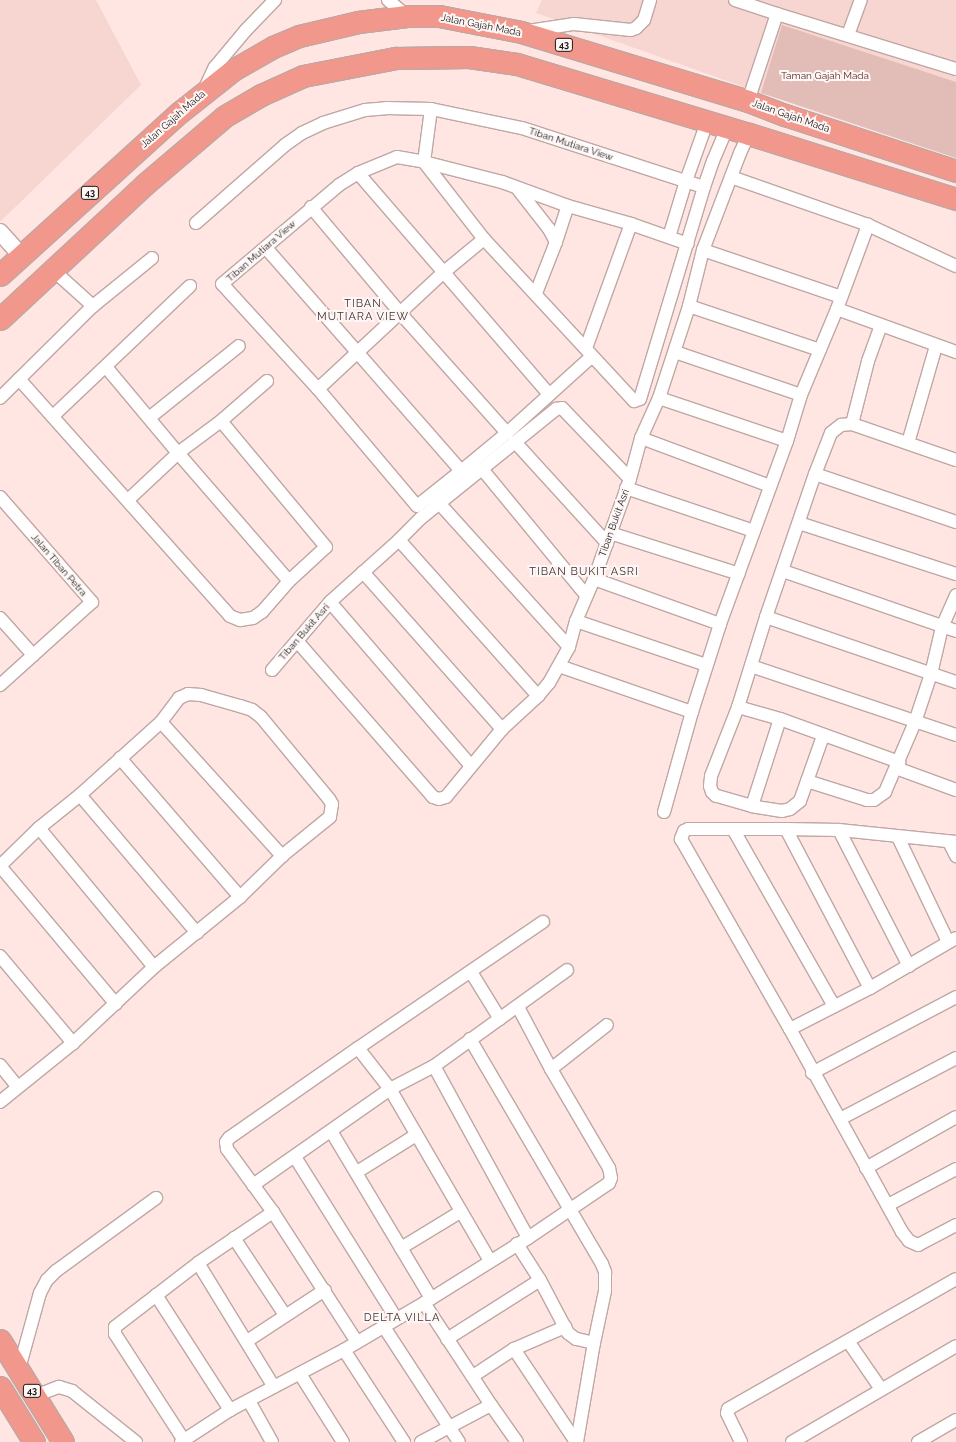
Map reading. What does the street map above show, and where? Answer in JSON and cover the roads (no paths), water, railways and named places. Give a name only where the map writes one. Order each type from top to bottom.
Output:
[{"type":"highway","name":"Jalan Gajah Mada","points":[[0,275],[203,93],[232,70],[254,56],[299,36],[358,22],[407,16],[439,16],[521,32],[748,101],[785,115],[956,171]]},
{"type":"highway","points":[[0,319],[144,185],[214,124],[261,95],[303,76],[396,58],[469,57],[517,64],[707,122],[724,137],[749,134],[956,200]]},
{"type":"highway","name":"43","points":[[0,1340],[63,1442]]},
{"type":"highway","name":"43","points":[[0,1387],[34,1442]]},
{"type":"street","points":[[203,93],[215,67],[246,30],[275,0]]},
{"type":"street","points":[[388,0],[407,16]]},
{"type":"street","points":[[521,32],[557,25],[574,24],[631,30],[636,28],[644,20],[650,0]]},
{"type":"street","points":[[735,0],[756,3],[777,14],[956,69]]},
{"type":"street","points":[[848,35],[861,0]]},
{"type":"street","points":[[748,101],[777,14]]},
{"type":"street","points":[[431,109],[424,162],[484,239],[536,293],[634,401],[640,399],[688,244],[704,186],[724,137],[740,153]]},
{"type":"street","name":"Tiban Mutiara View","points":[[196,223],[285,145],[313,128],[365,110],[431,109],[522,128],[704,186]]},
{"type":"street","points":[[669,237],[686,181],[707,122]]},
{"type":"street","name":"Tiban Bukit Asri","points":[[297,641],[433,797],[439,799],[446,797],[502,730],[538,696],[549,683],[569,647],[576,621],[594,579],[628,483],[641,438],[659,398],[689,306],[703,250],[740,153],[749,134]]},
{"type":"street","name":"Tiban Mutiara View","points":[[589,352],[549,394],[507,433],[417,506],[318,389],[222,284],[266,248],[311,207],[339,185],[358,173],[397,157],[424,162],[516,187],[568,206],[631,224],[688,244]]},
{"type":"street","points":[[358,173],[549,394]]},
{"type":"street","points":[[731,177],[868,225],[956,266]]},
{"type":"street","points":[[516,187],[549,229],[556,242]]},
{"type":"street","points":[[536,293],[568,206]]},
{"type":"street","points":[[311,207],[401,314],[507,433]]},
{"type":"street","points":[[589,352],[631,224]]},
{"type":"street","points":[[664,812],[706,665],[720,624],[787,441],[801,395],[839,303],[868,225]]},
{"type":"street","points":[[0,232],[21,255]]},
{"type":"street","points":[[318,389],[401,314],[444,272],[484,239]]},
{"type":"street","points":[[266,248],[461,471]]},
{"type":"street","points":[[703,250],[839,303],[881,325],[956,352]]},
{"type":"street","points":[[0,398],[93,306],[152,258]]},
{"type":"street","points":[[53,270],[93,306]]},
{"type":"street","points":[[53,416],[190,286]]},
{"type":"street","points":[[689,306],[820,350]]},
{"type":"street","points":[[852,424],[868,361],[881,325]]},
{"type":"street","points":[[149,418],[239,346]]},
{"type":"street","points":[[908,443],[936,346]]},
{"type":"street","points":[[674,352],[801,395]]},
{"type":"street","points":[[106,366],[178,453],[288,581]]},
{"type":"street","points":[[19,379],[230,616],[240,620],[253,618],[262,612],[288,581],[326,547],[221,421]]},
{"type":"street","points":[[128,500],[178,453],[221,421],[267,380]]},
{"type":"street","points":[[659,398],[787,441]]},
{"type":"street","name":"Tiban Bukit Asri","points":[[272,670],[330,602],[399,540],[420,518],[556,409],[562,408],[628,483]]},
{"type":"street","points":[[823,736],[800,801],[790,809],[782,811],[752,806],[716,796],[710,786],[711,776],[738,707],[766,617],[799,523],[814,474],[832,433],[841,425],[852,424],[956,460]]},
{"type":"street","points":[[641,438],[770,486]]},
{"type":"street","points":[[515,442],[609,538],[739,574]]},
{"type":"street","points":[[482,468],[586,595]]},
{"type":"street","points":[[814,474],[956,522]]},
{"type":"street","points":[[628,483],[754,532]]},
{"type":"street","points":[[439,503],[569,647]]},
{"type":"street","name":"Jalan Tiban Petra","points":[[0,685],[92,602],[2,504]]},
{"type":"street","points":[[799,523],[956,574]]},
{"type":"street","points":[[399,540],[538,696]]},
{"type":"street","points":[[782,571],[956,631]]},
{"type":"street","points":[[363,572],[502,730]]},
{"type":"street","points":[[594,579],[720,624]]},
{"type":"street","points":[[807,781],[867,800],[874,800],[885,792],[915,722],[931,674],[942,627],[956,594]]},
{"type":"street","points":[[330,602],[471,766]]},
{"type":"street","points":[[766,617],[956,682]]},
{"type":"street","points":[[0,618],[33,655]]},
{"type":"street","points":[[576,621],[706,665]]},
{"type":"street","points":[[559,666],[692,712]]},
{"type":"street","points":[[751,666],[956,735]]},
{"type":"street","points":[[0,1102],[73,1043],[116,1004],[154,967],[240,897],[282,856],[330,817],[332,804],[329,798],[261,717],[252,710],[201,695],[188,694],[179,698],[161,722],[80,795],[39,828],[0,866],[116,1004]]},
{"type":"street","points":[[738,707],[780,719],[956,790]]},
{"type":"street","points":[[752,806],[780,719]]},
{"type":"street","points":[[161,722],[282,856]]},
{"type":"street","points":[[120,758],[240,897]]},
{"type":"street","points":[[80,795],[197,933]]},
{"type":"street","points":[[39,828],[154,967]]},
{"type":"street","points":[[956,856],[952,842],[839,830],[688,829],[684,831],[681,839],[790,1029],[812,1073],[840,1119],[902,1232],[913,1244],[922,1244],[956,1225]]},
{"type":"street","points":[[733,829],[834,1006]]},
{"type":"street","points":[[786,829],[870,988]]},
{"type":"street","points":[[839,830],[909,966]]},
{"type":"street","points":[[790,1029],[870,988],[952,940],[898,837]]},
{"type":"street","points":[[357,1342],[273,1212],[227,1149],[226,1142],[229,1138],[358,1048],[543,922]]},
{"type":"street","points":[[0,956],[73,1043]]},
{"type":"street","points":[[253,1185],[390,1089],[434,1066],[470,1039],[518,1007],[567,970]]},
{"type":"street","points":[[471,972],[500,1019]]},
{"type":"street","points":[[812,1073],[956,997]]},
{"type":"street","points":[[273,1212],[198,1263],[117,1324],[114,1330],[184,1441],[230,1410],[344,1350],[384,1327],[396,1318],[428,1301],[528,1238],[609,1183],[611,1174],[551,1069],[518,1007]]},
{"type":"street","points":[[551,1069],[606,1025]]},
{"type":"street","points":[[470,1039],[571,1208],[605,1272],[605,1291],[576,1442]]},
{"type":"street","points":[[358,1048],[390,1089],[460,1212],[490,1261]]},
{"type":"street","points":[[840,1119],[956,1058]]},
{"type":"street","points":[[0,1065],[18,1087]]},
{"type":"street","points":[[434,1066],[528,1238]]},
{"type":"street","points":[[866,1168],[956,1117]]},
{"type":"street","points":[[331,1131],[357,1172],[401,1248],[447,1339],[517,1442]]},
{"type":"street","points":[[357,1172],[416,1135]]},
{"type":"street","points":[[295,1157],[396,1318]]},
{"type":"street","points":[[888,1205],[956,1169]]},
{"type":"street","points":[[19,1369],[40,1293],[47,1280],[56,1271],[156,1198]]},
{"type":"street","points":[[401,1248],[460,1212]]},
{"type":"street","points":[[234,1238],[285,1315]]},
{"type":"street","points":[[517,1244],[540,1280],[571,1336],[581,1341],[594,1343]]},
{"type":"street","points":[[198,1263],[274,1387]]},
{"type":"street","points":[[741,1442],[727,1413],[728,1409],[956,1279]]},
{"type":"street","points":[[447,1339],[540,1280]]},
{"type":"street","points":[[247,1341],[324,1290]]},
{"type":"street","points":[[156,1295],[230,1410]]},
{"type":"street","points":[[473,1376],[514,1349],[565,1326]]},
{"type":"street","points":[[384,1327],[459,1442]]},
{"type":"street","points":[[848,1340],[881,1389]]},
{"type":"street","points":[[792,1442],[956,1346]]},
{"type":"street","points":[[514,1349],[576,1442]]},
{"type":"street","points":[[344,1350],[404,1442]]},
{"type":"street","points":[[300,1374],[343,1442]]},
{"type":"street","points":[[35,1396],[59,1387],[72,1391],[136,1442]]},
{"type":"street","points":[[249,1401],[272,1442]]},
{"type":"street","points":[[421,1442],[448,1426],[491,1405]]},
{"type":"street","points":[[918,1442],[956,1420]]},
{"type":"district","name":"TIBAN MUTIARA VIEW","points":[[363,311]]},
{"type":"district","name":"TIBAN BUKIT ASRI","points":[[584,572]]},
{"type":"district","name":"DELTA VILLA","points":[[402,1318]]},
{"type":"park label","name":"Taman Gajah Mada","points":[[825,76]]}]
